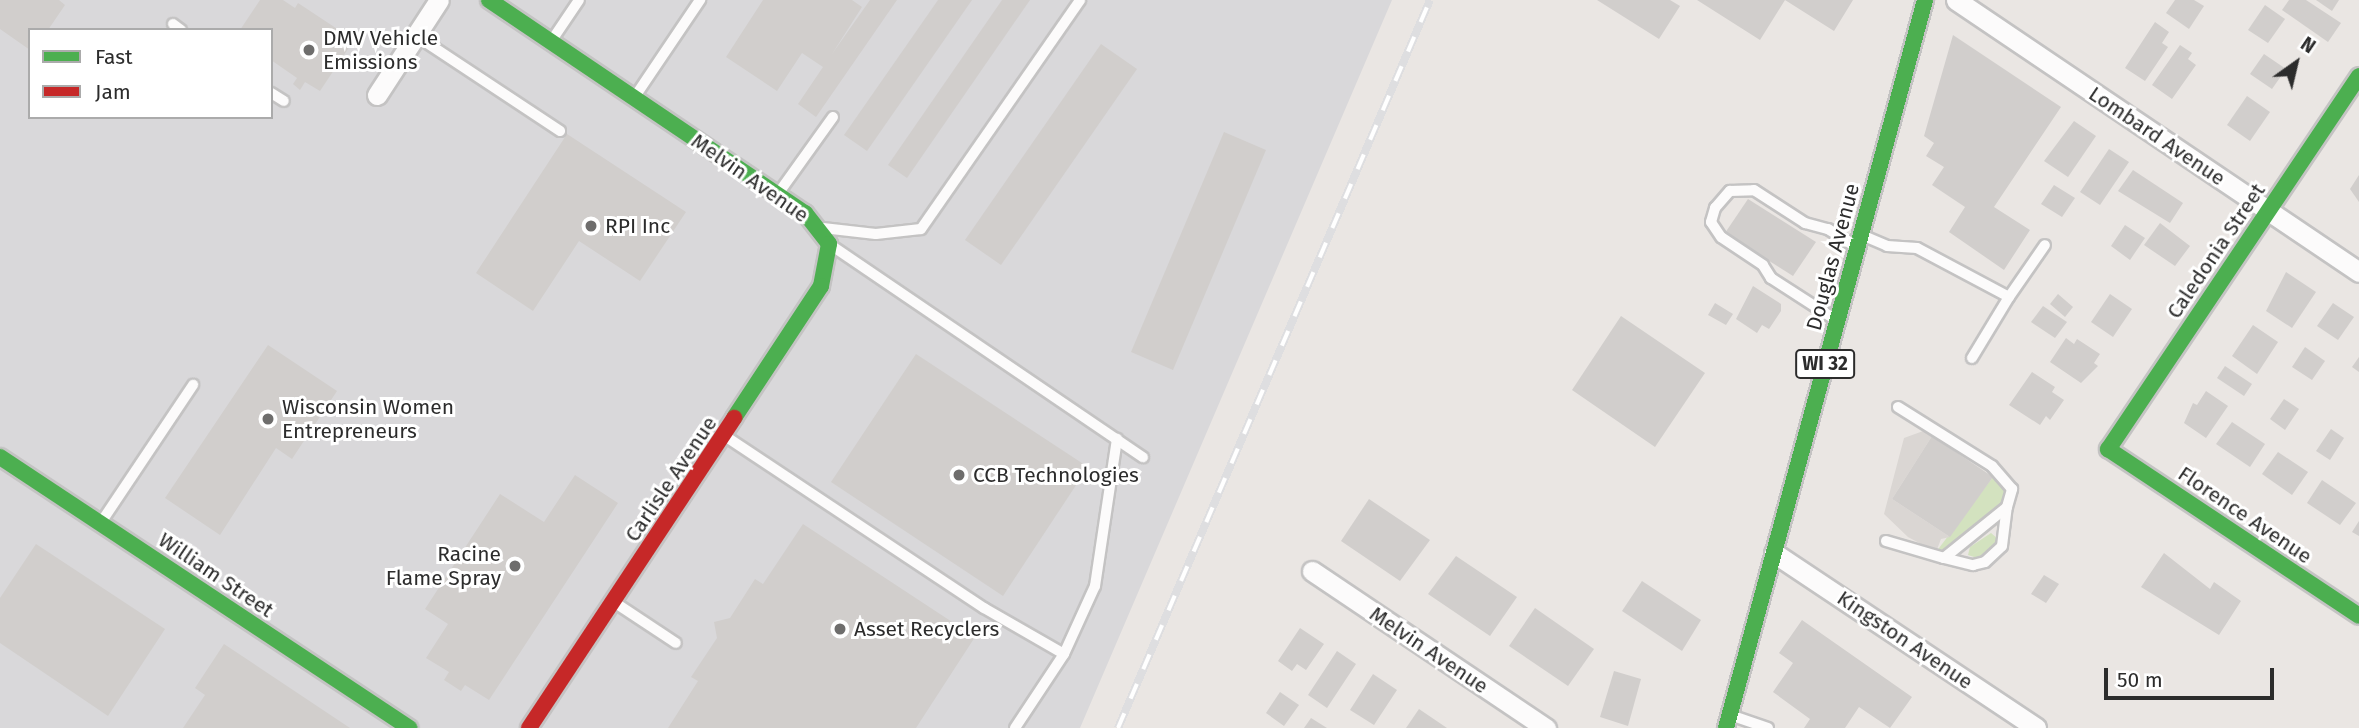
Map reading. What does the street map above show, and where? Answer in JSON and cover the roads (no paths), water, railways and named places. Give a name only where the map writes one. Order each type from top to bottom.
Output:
[{"type":"street","points":[[377,95],[439,0]]},
{"type":"street","name":"Melvin Avenue","points":[[489,0],[777,194],[819,228],[828,244]]},
{"type":"street","name":"Douglas Avenue","points":[[1728,721],[1924,0]]},
{"type":"street","name":"Lombard Avenue","points":[[1956,0],[2359,272]]},
{"type":"street","name":"Caledonia Street","points":[[2108,449],[2359,76]]},
{"type":"street","name":"Carlisle Avenue","points":[[529,728],[725,436],[821,286],[828,244]]},
{"type":"street","name":"Florence Avenue","points":[[2108,449],[2359,616]]},
{"type":"street","name":"William Street","points":[[0,457],[409,728]]},
{"type":"street","name":"Kingston Avenue","points":[[1774,553],[2036,728]]},
{"type":"street","name":"Melvin Avenue","points":[[1312,571],[1546,728]]},
{"type":"lane","points":[[552,42],[579,0]]},
{"type":"lane","points":[[634,99],[700,0]]},
{"type":"lane","points":[[819,228],[876,233],[921,229],[1080,0]]},
{"type":"lane","points":[[415,36],[560,131]]},
{"type":"lane","points":[[273,94],[284,101]]},
{"type":"lane","points":[[777,194],[833,117]]},
{"type":"lane","points":[[1837,321],[1771,278],[1763,265],[1713,229],[1713,215],[1730,191],[1754,190],[1805,223],[1859,241],[1917,248],[2009,298]]},
{"type":"lane","name":"Melvin Avenue","points":[[828,244],[1143,457]]},
{"type":"lane","points":[[1972,358],[2045,245]]},
{"type":"lane","points":[[100,523],[193,384]]},
{"type":"lane","points":[[1886,541],[1973,565],[1994,555],[2002,545],[2012,489],[2008,480],[1898,407]]},
{"type":"lane","points":[[725,436],[984,608],[1064,654]]},
{"type":"lane","points":[[1014,728],[1064,654],[1095,586],[1117,439]]},
{"type":"lane","points":[[1944,558],[2007,507]]},
{"type":"lane","points":[[614,602],[676,643]]},
{"type":"lane","points":[[1728,721],[1768,728]]},
{"type":"railway","points":[[1118,728],[1430,0]]},
{"type":"place","name":"DMV Vehicle Emissions","points":[[309,50]]},
{"type":"place","name":"RPI Inc","points":[[591,226]]},
{"type":"place","name":"Wisconsin Women Entrepreneurs","points":[[268,419]]},
{"type":"place","name":"CCB Technologies","points":[[959,475]]},
{"type":"place","name":"Racine Flame Spray","points":[[515,566]]},
{"type":"place","name":"Asset Recyclers","points":[[840,629]]}]
